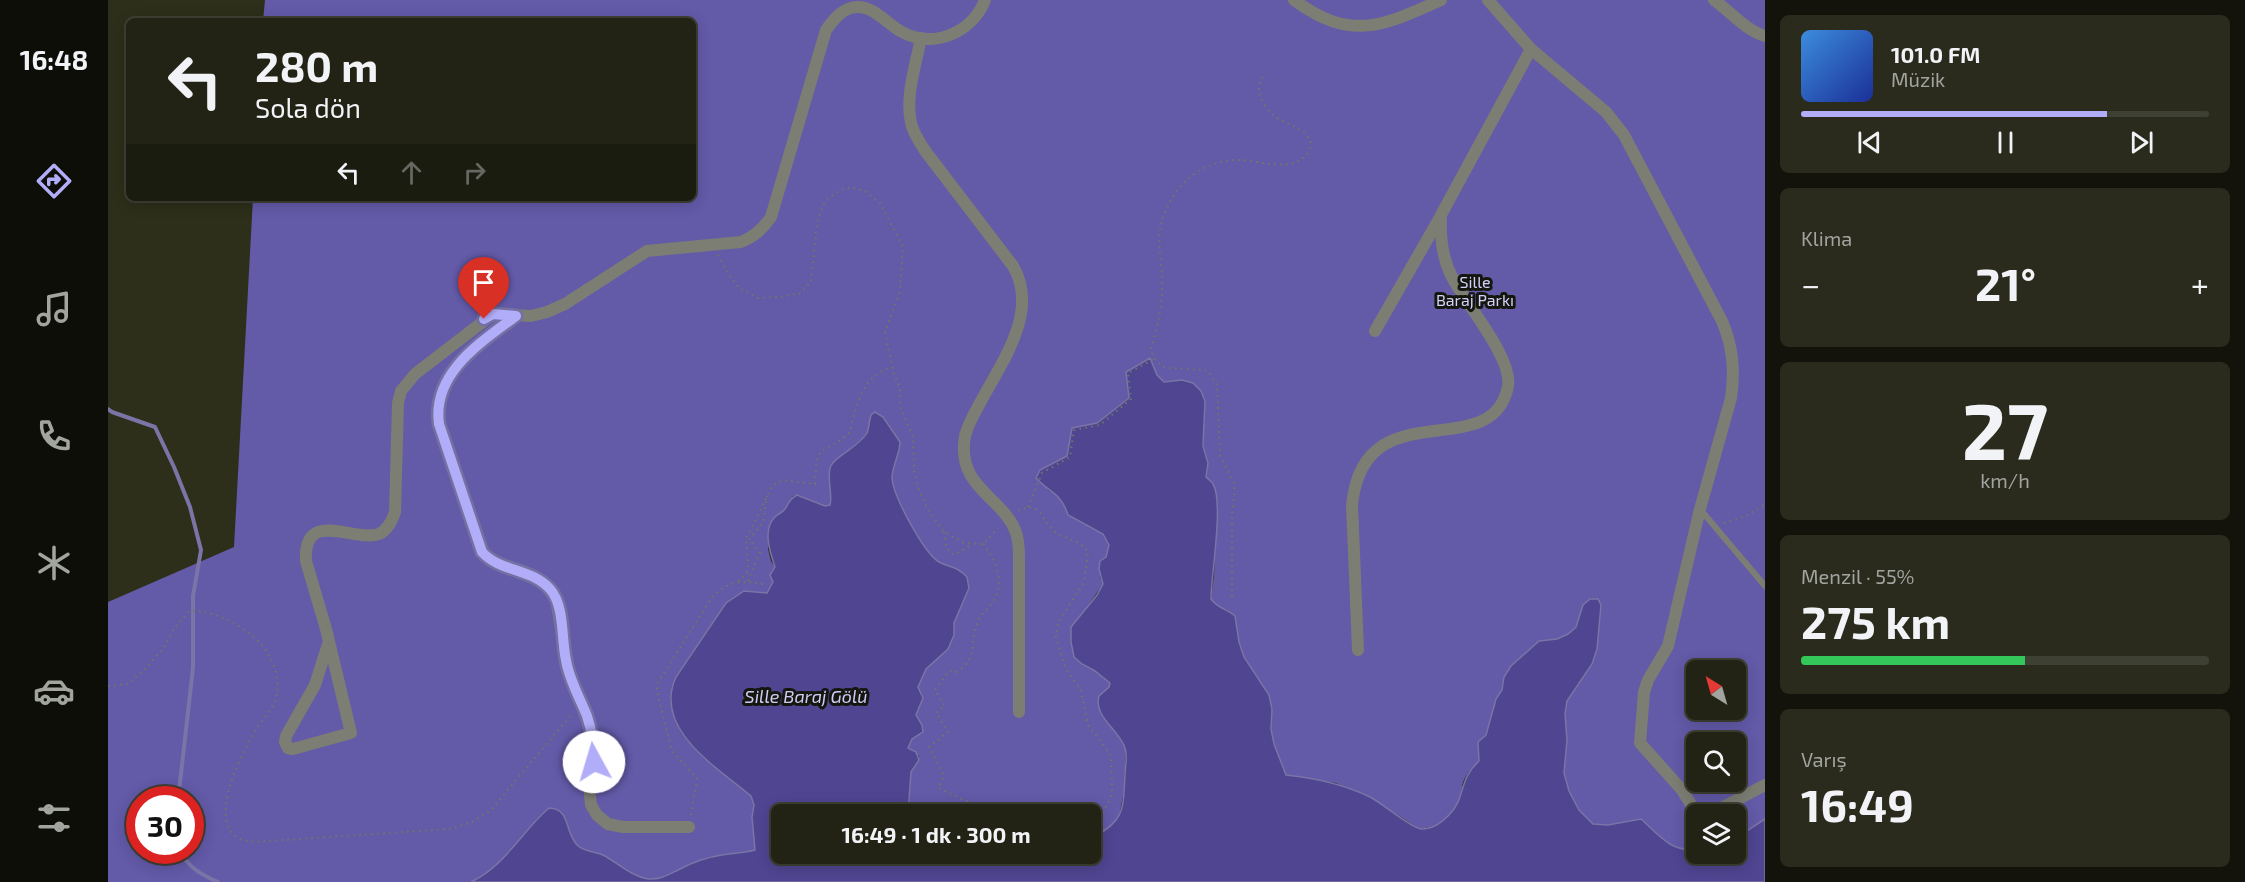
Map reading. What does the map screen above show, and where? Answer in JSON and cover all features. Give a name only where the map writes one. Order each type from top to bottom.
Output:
[{"type":"street","points":[[328,644],[315,685],[286,736],[285,742],[288,748],[293,749],[351,733],[326,629],[306,561],[306,551],[316,534],[325,530],[369,536],[378,535],[386,530],[395,512],[398,403],[406,382],[493,314],[531,316],[547,312],[564,304],[647,251],[741,242],[750,238],[765,226],[771,217],[826,30],[835,17],[856,7],[865,8],[875,12],[891,26],[905,34],[937,39],[964,29],[976,18],[985,0]]},
{"type":"street","points":[[1294,0],[1325,19],[1344,25],[1363,26],[1392,21],[1441,0]]},
{"type":"street","points":[[1488,0],[1531,49],[1606,112],[1624,135],[1728,335],[1733,364],[1731,398],[1700,509],[1668,646],[1648,680],[1644,692],[1640,743],[1682,790],[1691,804]]},
{"type":"street","points":[[1714,0],[1748,27],[1765,36]]},
{"type":"street","points":[[921,38],[910,99],[911,123],[915,133],[926,152],[1013,266],[1021,286],[1020,324],[968,427],[965,438],[966,462],[970,475],[1015,529],[1019,558],[1019,712]]},
{"type":"street","points":[[1375,331],[1531,49]]},
{"type":"street","points":[[1358,650],[1352,505],[1354,487],[1360,470],[1375,453],[1389,442],[1405,435],[1466,427],[1481,422],[1497,412],[1506,398],[1509,381],[1504,363],[1450,275],[1440,238],[1441,215]]},
{"type":"street","points":[[516,316],[473,349],[445,382],[437,411],[439,424],[482,552],[490,561],[529,574],[542,582],[556,598],[566,661],[588,719],[594,749],[590,794],[591,806],[597,815],[608,824],[623,827],[689,827]]},
{"type":"street","points":[[1729,804],[1765,785]]},
{"type":"lane","points":[[1700,509],[1765,586]]},
{"type":"path","points":[[1232,597],[1232,515],[1235,485],[1220,455],[1217,385],[1209,372],[1204,370],[1161,366],[1154,358],[1151,349],[1162,288],[1158,234],[1161,220],[1173,195],[1180,186],[1201,169],[1237,160],[1272,165],[1284,164],[1303,158],[1308,153],[1311,145],[1308,137],[1273,115],[1266,106],[1258,88],[1260,80],[1266,73]]},
{"type":"path","points":[[712,244],[728,274],[739,288],[758,298],[801,293],[807,288],[813,274],[817,223],[823,205],[835,193],[843,189],[854,188],[873,196],[880,203],[903,247],[900,291],[885,332],[892,366],[900,387],[900,406],[914,437],[914,471],[927,508],[944,532],[956,540],[983,544],[1007,518],[1028,507],[1042,472],[1071,457],[1074,430],[1100,425],[1131,399],[1128,373],[1154,358]]},
{"type":"path","points":[[689,827],[697,778],[672,751],[657,684],[712,597],[721,588],[738,581],[747,573],[746,539],[768,491],[777,482],[783,480],[815,484],[819,453],[850,432],[855,408],[865,386],[883,370],[892,366]]},
{"type":"path","points":[[748,581],[760,552],[750,540],[763,522],[768,491]]},
{"type":"path","points":[[1712,524],[1729,522],[1746,516],[1765,504]]},
{"type":"path","points":[[1028,507],[1041,511],[1052,529],[1080,543],[1088,552],[1084,582],[1058,623],[1056,637],[1066,669],[1081,690],[1088,725],[1111,758],[1112,792],[1101,815]]},
{"type":"path","points":[[944,532],[946,547],[952,554],[974,544]]},
{"type":"path","points":[[973,804],[938,788],[944,776],[929,747],[948,732],[936,713],[945,706],[935,690],[949,671],[956,672],[970,660],[978,620],[997,594],[997,566],[983,544]]},
{"type":"path","points":[[738,581],[763,584]]},
{"type":"path","points":[[108,686],[128,684],[142,672],[164,649],[173,630],[189,611],[199,611],[236,623],[258,640],[273,661],[278,686],[274,704],[244,750],[227,796],[224,816],[228,829],[238,839],[255,842],[448,829],[470,823],[490,811],[558,728],[582,704]]},
{"type":"green space","name":"Sille Baraj Parkı","points":[[265,0],[1765,0],[1765,819],[1746,831],[1746,804],[1686,804],[1686,849],[1672,845],[1641,819],[1608,825],[1593,824],[1579,810],[1569,791],[1564,773],[1567,740],[1565,714],[1567,701],[1592,664],[1597,649],[1601,605],[1580,618],[1576,627],[1568,634],[1557,639],[1539,641],[1511,666],[1504,677],[1502,690],[1496,699],[1486,735],[1478,742],[1479,761],[1462,784],[1462,795],[1454,810],[1439,823],[1419,829],[1398,815],[1336,783],[1286,775],[1274,744],[1271,729],[1272,709],[1244,657],[1235,616],[1216,606],[1211,599],[1217,504],[1206,478],[1208,463],[1203,446],[1205,401],[1182,380],[1164,382],[1157,375],[1097,423],[1072,428],[1067,456],[1040,470],[1048,490],[1057,494],[1064,502],[1068,515],[1103,534],[1109,545],[1100,577],[1103,584],[1084,611],[1082,664],[1110,683],[1110,687],[1099,696],[1101,713],[1126,749],[1124,791],[1119,817],[1111,827],[1101,833],[1101,804],[909,804],[911,772],[919,756],[908,749],[922,725],[916,715],[923,698],[918,687],[926,669],[954,635],[954,623],[969,587],[967,577],[963,573],[933,557],[910,524],[892,479],[900,442],[883,417],[875,412],[871,415],[868,431],[863,438],[830,468],[830,505],[825,506],[797,495],[793,496],[784,511],[774,518],[771,524],[768,549],[775,567],[771,572],[773,582],[767,594],[726,603],[676,677],[671,696],[673,714],[680,730],[706,760],[751,796],[754,805],[752,817],[755,850],[712,857],[656,879],[642,878],[630,873],[603,855],[580,847],[573,840],[561,812],[549,808],[504,857],[490,870],[471,882],[108,882],[108,602],[234,547],[253,201],[696,201],[696,18],[263,18]]},
{"type":"water","name":"Sille Baraj Gölü","points":[[1150,358],[1157,375],[1164,382],[1182,380],[1193,383],[1201,391],[1205,401],[1203,446],[1208,463],[1206,477],[1213,484],[1217,506],[1211,599],[1235,616],[1244,657],[1269,695],[1274,744],[1286,775],[1329,782],[1360,792],[1416,828],[1425,829],[1436,825],[1454,809],[1468,775],[1479,761],[1478,742],[1486,735],[1496,699],[1502,690],[1504,677],[1511,666],[1539,641],[1557,639],[1568,634],[1576,627],[1583,605],[1590,599],[1598,599],[1601,605],[1597,649],[1592,664],[1567,701],[1565,714],[1567,740],[1564,773],[1569,791],[1579,810],[1593,824],[1608,825],[1641,819],[1672,845],[1686,849],[1686,864],[1746,864],[1746,831],[1765,819],[1765,882],[471,882],[494,867],[549,808],[561,812],[577,845],[603,855],[630,872],[648,879],[664,877],[711,857],[755,850],[752,817],[754,805],[751,796],[706,760],[680,730],[673,714],[671,696],[676,677],[726,603],[744,591],[767,593],[773,582],[770,575],[775,567],[768,543],[770,523],[797,495],[825,506],[830,505],[830,468],[836,460],[863,438],[868,431],[871,415],[875,412],[883,417],[900,442],[892,478],[910,523],[933,557],[967,577],[969,588],[954,623],[954,635],[948,649],[926,669],[918,687],[923,698],[916,715],[923,732],[912,739],[908,748],[916,752],[919,760],[911,772],[909,804],[771,804],[771,864],[1101,864],[1101,833],[1116,820],[1122,807],[1126,754],[1122,741],[1103,716],[1098,703],[1099,696],[1109,687],[1110,683],[1074,657],[1071,627],[1103,584],[1099,569],[1100,561],[1106,557],[1109,545],[1103,534],[1068,515],[1062,502],[1036,478],[1040,470],[1067,456],[1072,428],[1097,423],[1129,398],[1126,372]]},
{"type":"waterway","points":[[108,409],[155,427],[190,507],[201,550],[193,596],[193,668],[180,786]]},
{"type":"waterway","points":[[190,864],[196,870],[218,882]]},
{"type":"route","points":[[484,319],[493,314],[516,316],[473,349],[445,382],[437,411],[439,424],[482,552],[490,561],[529,574],[542,582],[556,598],[566,661],[588,719],[594,762]]}]
